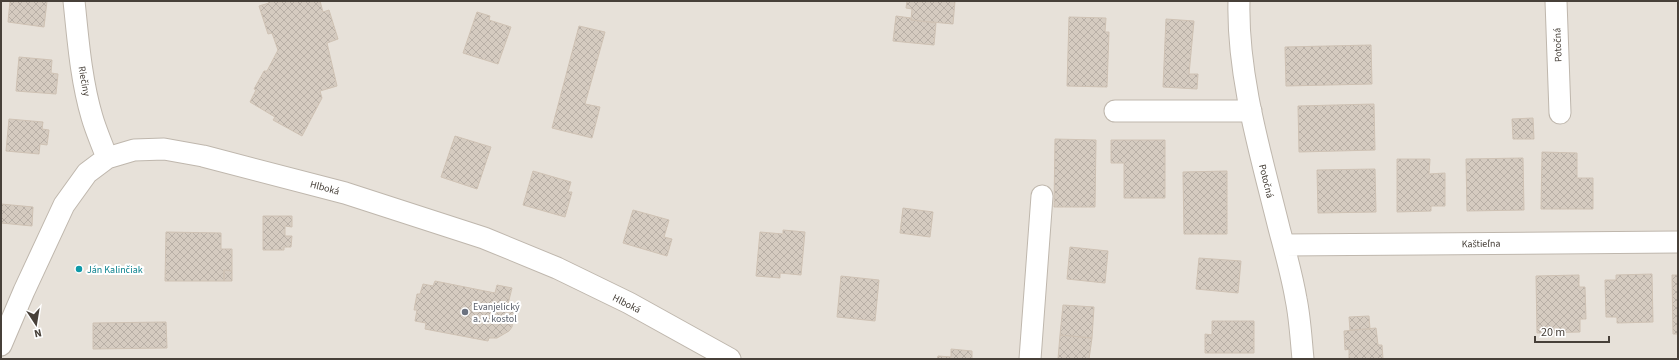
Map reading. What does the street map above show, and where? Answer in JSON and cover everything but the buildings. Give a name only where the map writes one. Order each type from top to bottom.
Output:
[{"type":"street","name":"Riečiny","points":[[74,1],[77,34],[86,89],[92,117],[107,158]]},
{"type":"street","name":"Potočná","points":[[1239,1],[1238,18],[1243,62],[1262,158],[1296,298],[1303,359]]},
{"type":"street","name":"Potočná","points":[[1556,1],[1560,113]]},
{"type":"street","points":[[1115,111],[1252,111]]},
{"type":"street","name":"Hlboká","points":[[1,345],[64,205],[87,173],[107,158],[134,150],[164,149],[203,156],[345,193],[484,238],[557,268],[628,303],[730,359]]},
{"type":"street","points":[[1030,359],[1042,196]]},
{"type":"street","name":"Kaštieľna","points":[[1284,245],[1678,242]]},
{"type":"shaded area","points":[[1,1],[1678,1],[1678,359],[1,359]]},
{"type":"place","name":"Ján Kalinčiak","points":[[79,269]]},
{"type":"place","name":"Evanjelický a. v. kostol","points":[[465,312]]}]
